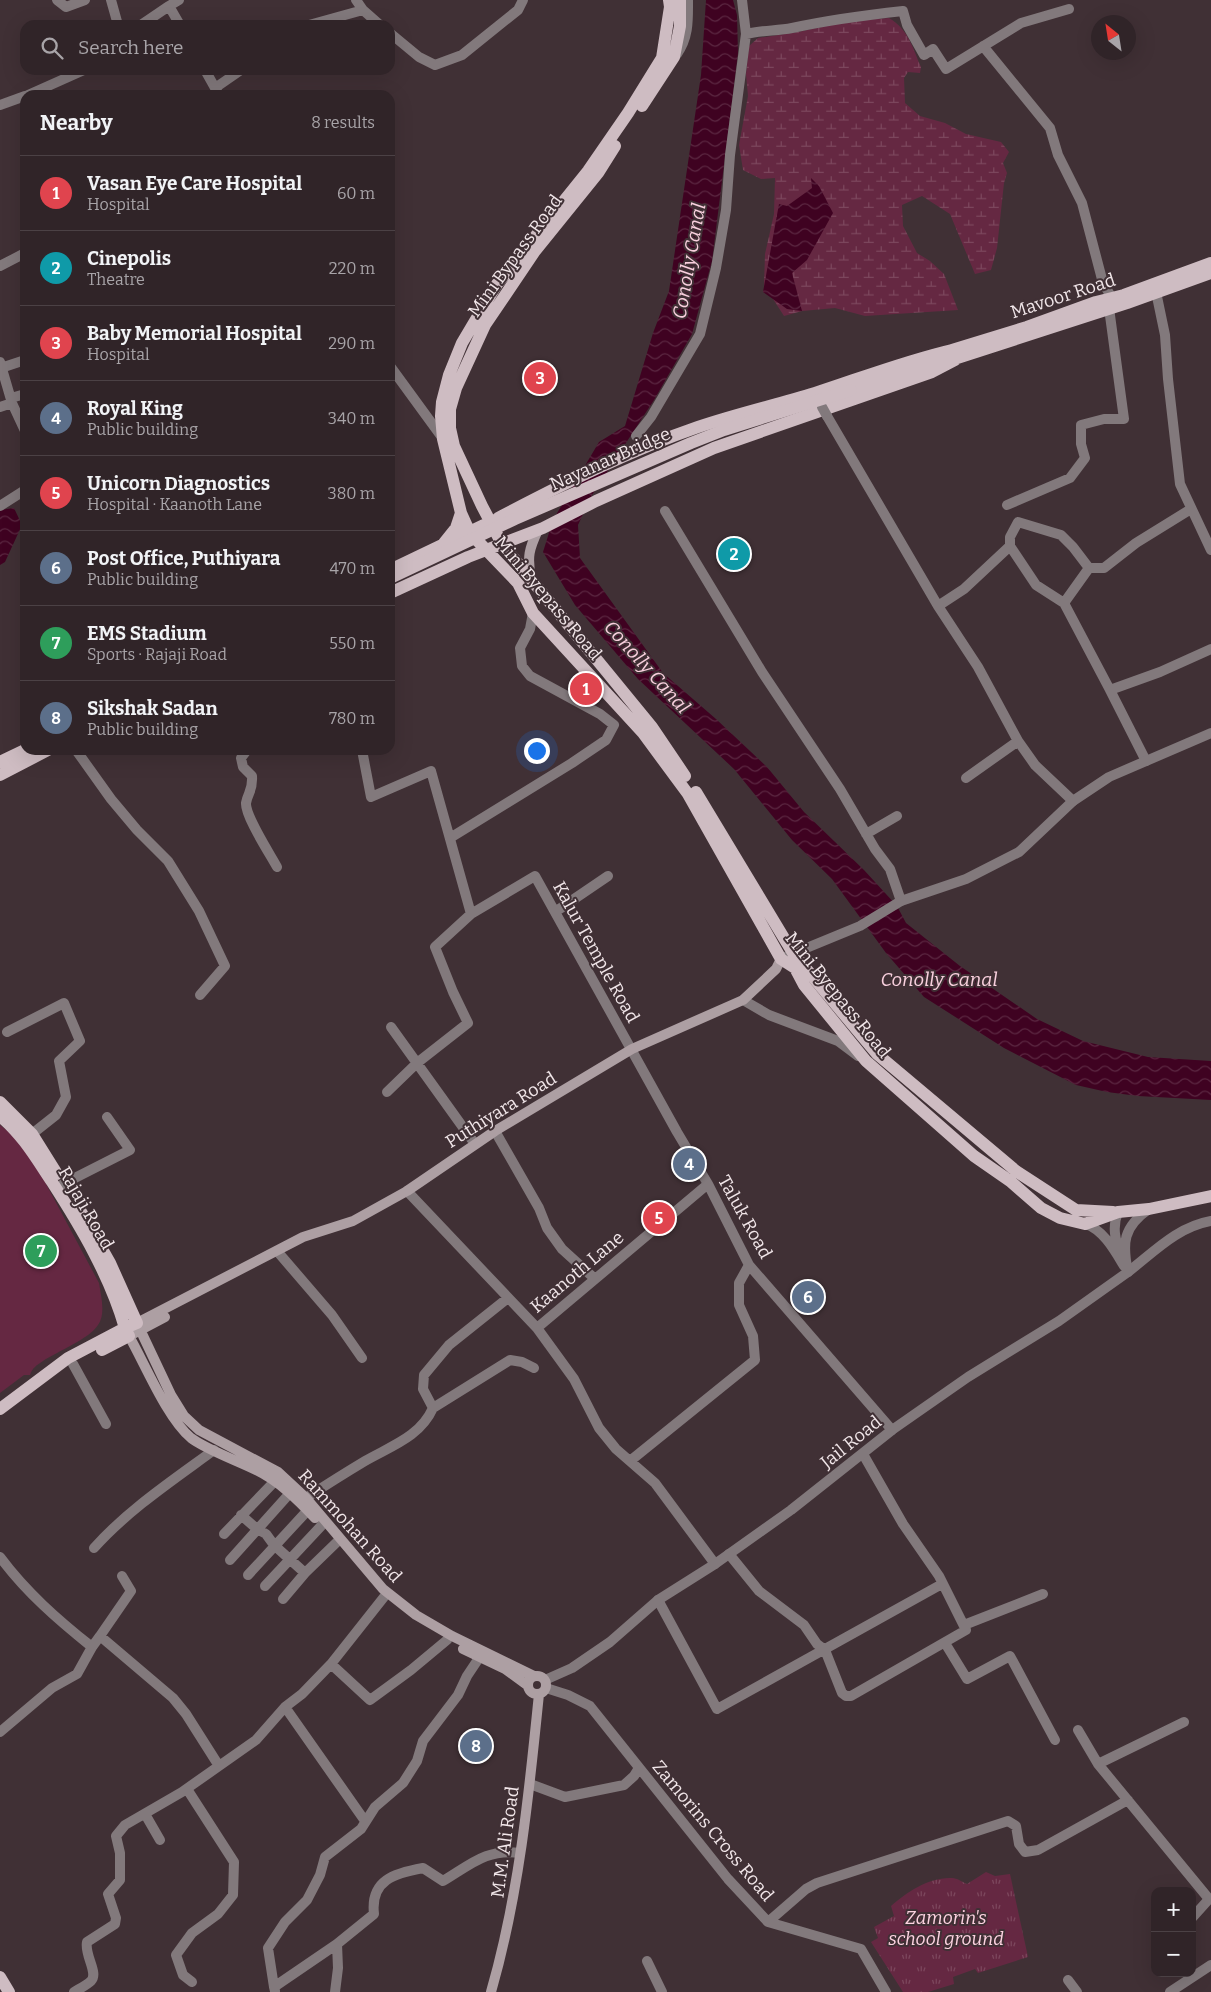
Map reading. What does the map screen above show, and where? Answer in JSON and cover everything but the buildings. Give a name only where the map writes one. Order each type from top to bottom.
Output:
[{"type":"main road","name":"Mini Bypass Road","points":[[470,532],[461,513],[448,440],[450,409],[456,388],[502,289],[598,173],[647,91],[662,58],[670,7],[669,0]]},
{"type":"main road","name":"Mini Bypass Road","points":[[647,91],[674,57],[680,26],[680,0]]},
{"type":"main road","name":"Mavoor Road","points":[[1156,288],[1211,263]]},
{"type":"main road","name":"Mavoor Road","points":[[851,390],[1156,288],[1211,273]]},
{"type":"main road","points":[[395,568],[572,480],[660,441],[699,427],[814,393],[916,358],[954,355]]},
{"type":"main road","points":[[395,591],[540,529],[714,448],[932,372],[954,355]]},
{"type":"main road","name":"Nayanar Bridge","points":[[395,576],[516,519],[691,443],[724,430],[851,390]]},
{"type":"main road","name":"Mini Bypass Road","points":[[448,440],[502,544],[652,727],[703,802],[793,953],[877,1054],[1016,1172],[1076,1210],[1118,1212]]},
{"type":"main road","points":[[660,441],[670,443],[675,448],[676,455],[668,469]]},
{"type":"main road","points":[[440,547],[456,528],[461,513]]},
{"type":"main road","points":[[530,577],[528,563],[529,548],[540,529]]},
{"type":"main road","name":"Mini Byepass Road","points":[[470,532],[518,583],[533,613],[643,733],[688,794],[781,959],[795,968],[804,986],[866,1062],[974,1156],[1010,1181],[1041,1208],[1060,1218],[1085,1224]]},
{"type":"main road","points":[[0,762],[20,752]]},
{"type":"main road","points":[[0,775],[38,755]]},
{"type":"main road","name":"Puthiyara Road","points":[[133,1330],[220,1279],[228,1277],[303,1236],[353,1221],[407,1191],[495,1131],[632,1049],[743,1000],[776,969],[781,959]]},
{"type":"main road","points":[[0,1102],[32,1134],[110,1262],[133,1330]]},
{"type":"main road","name":"Rajaji Road","points":[[0,1116],[13,1127],[33,1153],[74,1215],[133,1330]]},
{"type":"main road","points":[[1085,1224],[1118,1212],[1149,1209],[1211,1196]]},
{"type":"main road","points":[[54,1369],[73,1364],[133,1330]]},
{"type":"main road","points":[[0,1410],[68,1358],[133,1330]]},
{"type":"main road","name":"Rammohan Road","points":[[133,1330],[176,1423],[192,1439],[258,1471],[306,1498],[383,1589],[416,1615],[452,1636],[534,1676]]},
{"type":"main road","name":"Rammohan Road","points":[[133,1330],[184,1416],[199,1430],[270,1468],[337,1542],[365,1578],[384,1597],[412,1619],[479,1658],[505,1670],[527,1685]]},
{"type":"main road","points":[[534,1676],[542,1677],[543,1687],[533,1693],[527,1685],[534,1676]]},
{"type":"main road","name":"M.M. Ali Road","points":[[490,1992],[511,1910],[543,1687]]},
{"type":"main road","points":[[0,1977],[9,1992]]},
{"type":"main road","points":[[0,1988],[3,1992]]},
{"type":"street","points":[[57,0],[66,7],[85,0]]},
{"type":"street","points":[[111,0],[117,20]]},
{"type":"street","points":[[149,20],[179,0]]},
{"type":"street","points":[[356,0],[363,10],[374,20]]},
{"type":"street","points":[[395,37],[418,57],[435,65],[462,55],[518,10],[523,0]]},
{"type":"street","points":[[674,57],[681,48],[688,29],[688,0]]},
{"type":"street","points":[[636,436],[651,418],[700,334],[716,268],[726,210],[730,155],[746,34],[742,0]]},
{"type":"street","points":[[169,6],[177,20]]},
{"type":"street","points":[[746,34],[763,30],[790,28],[814,22],[903,12],[907,24],[924,55],[933,49],[946,69],[1021,23],[1070,9]]},
{"type":"street","points":[[327,20],[363,10]]},
{"type":"street","points":[[983,46],[1050,128],[1058,155],[1082,203],[1103,283],[1111,303],[1124,419],[1104,419],[1081,425],[1081,444],[1085,458],[1070,478],[1007,505]]},
{"type":"street","points":[[39,90],[73,75]]},
{"type":"street","points":[[208,75],[217,90]]},
{"type":"street","points":[[219,90],[236,75]]},
{"type":"street","points":[[0,105],[20,98]]},
{"type":"street","points":[[0,266],[20,256]]},
{"type":"street","points":[[1156,288],[1165,335],[1180,484],[1211,550]]},
{"type":"street","points":[[20,361],[1,365],[20,419]]},
{"type":"street","points":[[395,372],[448,440]]},
{"type":"street","points":[[0,407],[20,396]]},
{"type":"street","points":[[823,409],[938,606],[978,667],[1018,741],[1035,766],[1073,801]]},
{"type":"street","points":[[0,506],[20,493]]},
{"type":"street","points":[[1089,568],[1104,568],[1136,543],[1191,509]]},
{"type":"street","points":[[665,511],[762,672],[840,789],[866,834],[890,869],[901,901]]},
{"type":"street","points":[[1089,568],[1061,535],[1018,522],[1010,537],[1010,546],[1036,585],[1064,603],[1146,760]]},
{"type":"street","points":[[938,606],[964,589],[1010,546]]},
{"type":"street","points":[[1064,603],[1089,568]]},
{"type":"street","points":[[450,838],[579,759],[606,740],[614,725],[600,714],[530,676],[522,666],[520,648],[530,629],[533,613]]},
{"type":"street","points":[[1110,690],[1160,672],[1211,649]]},
{"type":"street","points":[[781,959],[860,926],[901,901],[966,880],[1019,852],[1073,801],[1108,777],[1211,732]]},
{"type":"street","points":[[966,778],[1018,741]]},
{"type":"street","points":[[80,755],[116,805],[168,861],[200,911],[225,966],[200,995]]},
{"type":"street","points":[[243,755],[241,758],[243,767],[252,776],[253,787],[246,802],[248,814],[277,867]]},
{"type":"street","points":[[363,755],[371,797],[431,771],[471,914],[435,947],[468,1023],[416,1063],[387,1092]]},
{"type":"street","points":[[866,834],[897,816]]},
{"type":"street","name":"Kalur Temple Road","points":[[471,914],[535,876],[632,1049]]},
{"type":"street","points":[[555,912],[608,876]]},
{"type":"street","points":[[743,1000],[770,1016],[838,1041],[866,1062]]},
{"type":"street","points":[[6,1032],[64,1003],[80,1041],[59,1061],[66,1097],[56,1115],[32,1134]]},
{"type":"street","points":[[391,1027],[475,1144]]},
{"type":"street","name":"Taluk Road","points":[[632,1049],[677,1132],[708,1184],[749,1265],[892,1430]]},
{"type":"street","points":[[63,1184],[130,1150],[107,1117]]},
{"type":"street","points":[[495,1131],[539,1208],[548,1228],[562,1249],[594,1278]]},
{"type":"street","name":"Kaanoth Lane","points":[[537,1328],[594,1278],[708,1184]]},
{"type":"street","points":[[407,1191],[537,1328],[574,1379],[599,1428],[616,1449],[656,1483],[715,1564]]},
{"type":"street","points":[[1128,1272],[1124,1254],[1127,1233],[1132,1224],[1149,1209]]},
{"type":"street","points":[[1118,1212],[1114,1222],[1114,1231],[1128,1272]]},
{"type":"street","name":"Jail Road","points":[[543,1687],[610,1642],[658,1600],[715,1564],[791,1510],[892,1430],[968,1376],[1059,1321],[1128,1272],[1169,1238],[1198,1224],[1211,1221]]},
{"type":"street","points":[[1085,1224],[1099,1232],[1114,1250],[1128,1272]]},
{"type":"street","points":[[277,1251],[332,1315],[362,1358]]},
{"type":"street","points":[[630,1461],[755,1360],[753,1336],[739,1305],[739,1283],[749,1265]]},
{"type":"street","points":[[433,1408],[423,1389],[424,1375],[449,1345],[508,1298]]},
{"type":"street","points":[[306,1498],[366,1461],[403,1442],[428,1421],[433,1408],[510,1360],[522,1362],[534,1368]]},
{"type":"street","points":[[73,1364],[106,1424]]},
{"type":"street","points":[[94,1548],[152,1496],[214,1450]]},
{"type":"street","points":[[729,1554],[759,1591],[799,1619],[818,1644],[825,1650],[842,1693],[846,1696],[851,1696],[966,1630],[939,1576],[903,1524],[863,1454]]},
{"type":"street","points":[[224,1534],[275,1481]]},
{"type":"street","points":[[230,1560],[289,1489]]},
{"type":"street","points":[[248,1574],[308,1510]]},
{"type":"street","points":[[241,1515],[266,1534],[274,1545],[305,1572]]},
{"type":"street","points":[[265,1586],[322,1526]]},
{"type":"street","points":[[283,1599],[305,1572],[337,1542]]},
{"type":"street","points":[[0,1557],[11,1572],[51,1614],[92,1647]]},
{"type":"street","points":[[0,1732],[52,1688],[77,1674],[92,1647],[132,1591],[122,1576]]},
{"type":"street","points":[[658,1600],[717,1709],[942,1584]]},
{"type":"street","points":[[964,1625],[1043,1594]]},
{"type":"street","points":[[74,1992],[92,1980],[94,1974],[85,1949],[87,1942],[115,1924],[116,1918],[108,1894],[120,1880],[120,1853],[116,1836],[126,1824],[187,1789],[256,1740],[285,1707],[302,1694],[331,1664],[384,1597]]},
{"type":"street","points":[[100,1636],[173,1698],[186,1714],[219,1766]]},
{"type":"street","points":[[331,1664],[370,1700],[447,1640]]},
{"type":"street","points":[[945,1643],[967,1679],[1010,1656],[1055,1740]]},
{"type":"street","points":[[479,1658],[454,1701],[423,1741],[417,1761],[403,1783],[375,1807],[361,1829],[325,1857],[320,1875],[307,1900],[285,1922],[268,1948],[274,1990],[374,1914],[373,1902],[377,1888],[399,1872],[423,1868],[443,1881],[487,1854],[505,1850],[520,1853]]},
{"type":"street","name":"Zamorins Cross Road","points":[[543,1687],[568,1695],[590,1706],[728,1879],[768,1922],[861,1948],[886,1992]]},
{"type":"street","points":[[285,1707],[365,1821]]},
{"type":"street","points":[[1098,1764],[1184,1722]]},
{"type":"street","points":[[1078,1730],[1098,1764],[1209,1899],[1196,1914]]},
{"type":"street","points":[[530,1784],[565,1797],[624,1785],[634,1776],[639,1768]]},
{"type":"street","points":[[187,1789],[234,1862],[233,1894],[218,1914],[192,1933],[176,1955],[183,1975],[192,1982]]},
{"type":"street","points":[[768,1922],[806,1889],[817,1883],[1008,1821],[1016,1826],[1019,1844],[1025,1852],[1038,1850],[1128,1800]]},
{"type":"street","points":[[144,1814],[160,1840]]},
{"type":"street","points":[[335,1992],[338,1968],[337,1944]]},
{"type":"street","points":[[647,1961],[662,1992]]},
{"type":"street","points":[[1196,1973],[1211,1965]]},
{"type":"street","points":[[1170,1992],[1189,1977]]},
{"type":"street","points":[[1068,1980],[1077,1992]]},
{"type":"green space","points":[[889,18],[906,34],[921,67],[920,73],[908,72],[904,78],[905,103],[920,116],[945,123],[966,134],[1001,142],[1009,152],[1003,163],[1007,173],[1004,183],[997,248],[991,270],[975,274],[950,214],[922,196],[902,205],[903,226],[917,253],[930,261],[944,274],[958,310],[865,316],[835,308],[802,311],[784,316],[764,285],[765,254],[774,214],[775,178],[761,179],[743,170],[739,145],[748,96],[746,74],[749,46],[758,38],[849,21]]},
{"type":"green space","points":[[0,1125],[30,1154],[99,1283],[102,1299],[102,1316],[98,1325],[88,1335],[43,1361],[33,1369],[30,1375],[24,1375],[0,1393]]},
{"type":"green space","name":"Zamorin's school ground","points":[[986,1872],[995,1876],[1010,1874],[1028,1957],[978,1973],[975,1969],[953,1977],[954,1984],[928,1992],[903,1992],[871,1942],[878,1938],[874,1927],[894,1916],[891,1906],[919,1886],[943,1878],[958,1879],[967,1884]]},
{"type":"water","name":"Conolly Canal","points":[[706,0],[733,0],[737,15],[738,53],[712,261],[692,334],[654,400],[592,495],[578,525],[580,558],[663,673],[767,767],[804,812],[864,870],[897,906],[906,923],[960,966],[1037,1019],[1083,1041],[1148,1057],[1211,1061],[1211,1100],[1138,1096],[1076,1085],[1004,1048],[924,997],[886,953],[832,879],[792,840],[734,769],[638,679],[575,605],[543,552],[553,520],[599,442],[625,426],[653,333],[669,291],[701,75]]},
{"type":"water","points":[[811,178],[819,186],[833,213],[807,260],[792,273],[802,311],[787,309],[763,292],[779,204],[787,206],[812,188]]},
{"type":"water","points":[[14,508],[20,521],[20,529],[5,562],[0,565],[0,510]]},
{"type":"place","name":"Baby Memorial Hospital","points":[[540,378]]},
{"type":"place","name":"Cinepolis","points":[[734,554]]},
{"type":"place","name":"Vasan Eye Care Hospital","points":[[586,689]]},
{"type":"place","name":"Royal King","points":[[689,1164]]},
{"type":"place","name":"Unicorn Diagnostics","points":[[659,1218]]},
{"type":"place","name":"EMS Stadium","points":[[41,1251]]},
{"type":"place","name":"Post Office, Puthiyara","points":[[808,1297]]},
{"type":"place","name":"Sikshak Sadan","points":[[476,1746]]}]
